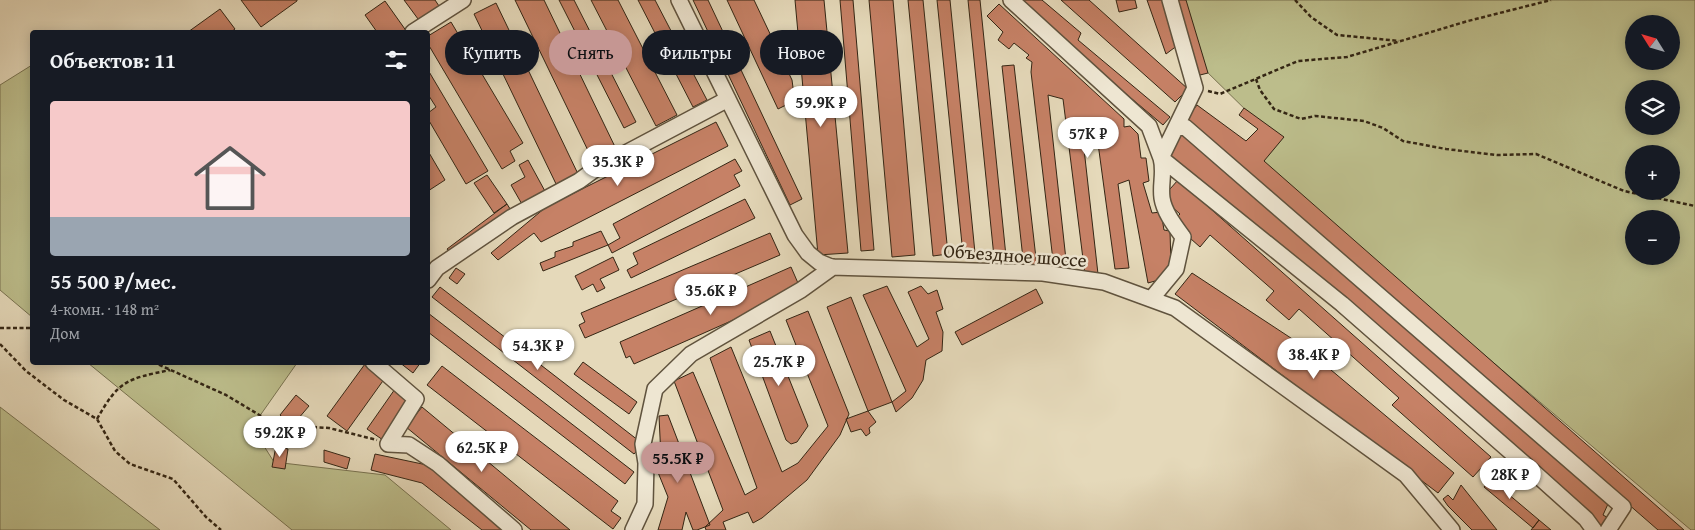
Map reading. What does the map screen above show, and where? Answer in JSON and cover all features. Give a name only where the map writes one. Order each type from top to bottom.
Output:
[{"type":"street","points":[[416,30],[463,0]]},
{"type":"street","name":"Объездное шоссе","points":[[679,0],[794,235],[818,262],[833,267],[1042,273],[1104,282],[1152,298],[1175,308],[1406,474],[1452,530]]},
{"type":"street","points":[[1011,0],[1149,126],[1164,166],[1162,198],[1172,222],[1183,236],[1176,269],[1152,298]]},
{"type":"street","points":[[1162,158],[1195,88],[1170,0]]},
{"type":"street","points":[[430,278],[438,268],[512,217],[579,181],[594,170],[728,99]]},
{"type":"street","points":[[1176,128],[1186,128],[1623,507],[1608,530]]},
{"type":"street","points":[[1162,158],[1342,304],[1586,519],[1594,530]]},
{"type":"street","points":[[633,530],[645,504],[646,463],[643,444],[656,389],[691,354],[801,290],[833,267]]},
{"type":"street","points":[[376,365],[416,399],[388,444],[409,446],[438,464],[514,530]]},
{"type":"path","points":[[1296,0],[1311,17],[1337,35],[1366,36],[1400,41]]},
{"type":"path","points":[[1195,88],[1220,94],[1298,61],[1347,57],[1468,21],[1552,0]]},
{"type":"path","points":[[1256,79],[1260,90],[1274,108],[1301,119],[1315,116],[1364,121],[1383,128],[1404,141],[1446,149],[1498,155],[1536,154],[1624,191],[1695,206]]},
{"type":"path","points":[[0,328],[30,328]]},
{"type":"path","points":[[0,344],[26,371],[56,394],[97,419],[114,451],[130,464],[173,479],[206,517],[221,530]]},
{"type":"path","points":[[159,365],[226,395],[276,425],[329,428],[388,444]]},
{"type":"path","points":[[97,419],[111,395],[133,378],[170,370]]},
{"type":"green space","points":[[1184,0],[1695,0],[1695,530],[1691,530],[1266,170],[1256,120],[1203,68]]},
{"type":"green space","points":[[30,66],[30,315],[0,290],[0,85]]},
{"type":"green space","points":[[90,365],[296,365],[252,427],[274,462],[385,475],[451,530],[292,530]]},
{"type":"green space","points":[[0,407],[160,530],[0,530]]},
{"type":"building","points":[[241,0],[297,0],[297,1],[261,27]]},
{"type":"building","points":[[404,0],[435,0],[441,9],[421,23]]},
{"type":"building","points":[[515,0],[544,0],[559,30],[549,30],[549,70],[539,50],[539,30],[530,30]]},
{"type":"building","points":[[559,0],[574,0],[589,30],[574,30]]},
{"type":"building","points":[[591,0],[618,0],[642,47],[642,75],[656,75],[677,115],[656,126],[630,75],[632,75],[632,30],[606,30]]},
{"type":"building","points":[[638,0],[655,0],[671,30],[653,30]]},
{"type":"building","points":[[693,0],[708,0],[722,30],[707,30]]},
{"type":"building","points":[[727,0],[754,0],[768,30],[760,30],[760,71],[750,49],[750,30],[741,30]]},
{"type":"building","points":[[795,0],[824,0],[827,30],[798,30]]},
{"type":"building","points":[[840,0],[853,0],[874,250],[861,251]]},
{"type":"building","points":[[869,0],[893,0],[915,255],[892,257]]},
{"type":"building","points":[[908,0],[923,0],[948,254],[933,256]]},
{"type":"building","points":[[937,0],[950,0],[975,253],[963,254]]},
{"type":"building","points":[[968,0],[980,0],[1007,266],[995,267]]},
{"type":"building","points":[[1014,0],[1042,0],[1081,33],[1078,40],[1170,117],[1163,125]]},
{"type":"building","points":[[1061,0],[1089,0],[1188,89],[1175,102]]},
{"type":"building","points":[[1116,0],[1135,0],[1137,8],[1119,12]]},
{"type":"building","points":[[1147,0],[1162,0],[1178,45],[1166,54]]},
{"type":"building","points":[[1173,0],[1186,0],[1208,73],[1196,76]]},
{"type":"building","points":[[385,1],[406,30],[376,30],[365,15]]},
{"type":"building","points":[[496,3],[509,30],[482,30],[474,14]]},
{"type":"building","points":[[999,4],[1124,119],[1124,127],[1130,126],[1138,134],[1141,158],[1146,158],[1149,181],[1143,183],[1152,213],[1161,212],[1164,230],[1170,231],[1171,265],[1162,279],[1148,283],[1129,180],[1118,184],[1129,268],[1115,269],[1097,136],[1081,122],[1098,274],[1085,275],[1063,99],[1048,95],[1067,269],[1054,269],[1031,72],[1032,62],[1026,58],[1029,55],[1014,43],[1009,49],[998,40],[1003,32],[987,16]]},
{"type":"building","points":[[220,9],[235,29],[234,30],[191,30]]},
{"type":"building","points":[[451,22],[456,30],[445,30],[445,73],[430,47],[430,35]]},
{"type":"building","points":[[1014,65],[1037,267],[1024,268],[1002,66]]},
{"type":"building","points":[[430,73],[488,171],[466,184],[430,122],[430,112],[436,107],[430,98]]},
{"type":"building","points":[[446,75],[483,75],[523,143],[510,151],[515,161],[502,169]]},
{"type":"building","points":[[503,75],[531,75],[579,176],[557,186]]},
{"type":"building","points":[[551,75],[580,75],[618,153],[595,165]]},
{"type":"building","points":[[597,75],[612,75],[636,122],[624,128]]},
{"type":"building","points":[[677,75],[694,75],[707,100],[693,107]]},
{"type":"building","points":[[728,75],[743,75],[802,199],[790,205]]},
{"type":"building","points":[[762,75],[790,75],[792,80],[794,95],[787,97],[790,103],[778,109]]},
{"type":"building","points":[[802,75],[831,75],[848,253],[818,255]]},
{"type":"building","points":[[1197,105],[1246,141],[1258,129],[1239,115],[1244,108],[1284,137],[1264,161],[1684,530],[1658,530],[1186,119]]},
{"type":"building","points":[[716,122],[728,146],[541,242],[534,233],[498,260],[491,253],[546,207]]},
{"type":"building","points":[[1182,134],[1608,504],[1603,515],[1614,521],[1606,530],[1590,530],[1161,158]]},
{"type":"building","points":[[430,154],[445,180],[430,190]]},
{"type":"building","points":[[735,159],[742,171],[734,175],[740,186],[612,253],[608,245],[620,238],[613,224]]},
{"type":"building","points":[[528,160],[546,193],[523,206],[511,185],[525,177],[519,165]]},
{"type":"building","points":[[487,175],[507,204],[494,213],[474,183]]},
{"type":"building","points":[[1178,180],[1491,457],[1473,477],[1392,405],[1399,398],[1299,309],[1289,320],[1266,300],[1274,291],[1210,235],[1200,247],[1172,222],[1180,214],[1162,198]]},
{"type":"building","points":[[745,199],[755,218],[631,278],[627,270],[638,264],[633,253]]},
{"type":"building","points":[[507,204],[512,212],[453,257],[447,249]]},
{"type":"building","points":[[601,231],[608,245],[543,271],[540,263],[555,257],[555,252],[573,246],[573,242]]},
{"type":"building","points":[[770,233],[780,255],[585,338],[579,325],[585,322],[581,313]]},
{"type":"building","points":[[613,257],[619,270],[600,279],[605,288],[597,292],[593,284],[582,290],[575,276]]},
{"type":"building","points":[[791,267],[801,290],[634,364],[630,356],[626,358],[620,342]]},
{"type":"building","points":[[456,268],[465,274],[457,284],[449,278]]},
{"type":"building","points":[[1192,273],[1300,344],[1454,473],[1438,493],[1175,294]]},
{"type":"building","points":[[887,286],[917,347],[929,339],[908,292],[921,286],[928,294],[937,290],[943,309],[936,312],[943,332],[942,351],[926,360],[923,380],[912,398],[896,412],[892,402],[906,391],[863,295]]},
{"type":"building","points":[[440,287],[643,444],[634,454],[432,297]]},
{"type":"building","points":[[1036,289],[1043,303],[962,345],[955,332]]},
{"type":"building","points":[[851,297],[892,402],[868,411],[827,307]]},
{"type":"building","points":[[808,311],[849,414],[840,435],[807,480],[762,518],[753,523],[748,512],[723,522],[726,530],[706,530],[705,527],[723,510],[674,381],[693,372],[745,495],[757,488],[710,358],[731,347],[782,472],[798,463],[828,426],[786,320]]},
{"type":"building","points":[[430,315],[634,472],[625,484],[430,334]]},
{"type":"building","points":[[770,331],[808,426],[797,442],[791,444],[786,440],[749,340]]},
{"type":"building","points":[[583,362],[637,402],[629,414],[574,374]]},
{"type":"building","points":[[364,365],[385,378],[347,431],[327,416]]},
{"type":"building","points":[[403,365],[419,365],[413,373]]},
{"type":"building","points":[[442,366],[618,501],[611,511],[621,518],[613,529],[427,385]]},
{"type":"building","points":[[395,389],[411,400],[383,440],[367,429]]},
{"type":"building","points":[[296,395],[309,406],[292,426],[280,415]]},
{"type":"building","points":[[422,407],[570,530],[531,530],[406,427]]},
{"type":"building","points":[[868,411],[876,422],[869,428],[870,433],[866,436],[861,429],[851,432],[846,419]]},
{"type":"building","points":[[668,415],[710,525],[697,530],[693,530],[686,512],[682,530],[658,530],[668,497],[655,465],[661,458],[659,416]]},
{"type":"building","points":[[276,446],[288,449],[285,469],[272,467]]},
{"type":"building","points":[[324,450],[350,458],[347,469],[324,462]]},
{"type":"building","points":[[375,454],[427,465],[508,530],[482,530],[422,483],[371,470]]},
{"type":"building","points":[[1495,473],[1506,482],[1501,488],[1539,520],[1533,528],[1484,487]]},
{"type":"building","points":[[1461,485],[1497,530],[1472,530],[1448,506],[1443,499],[1448,495],[1453,500]]},
{"type":"building","points":[[1539,520],[1551,530],[1531,530]]}]
